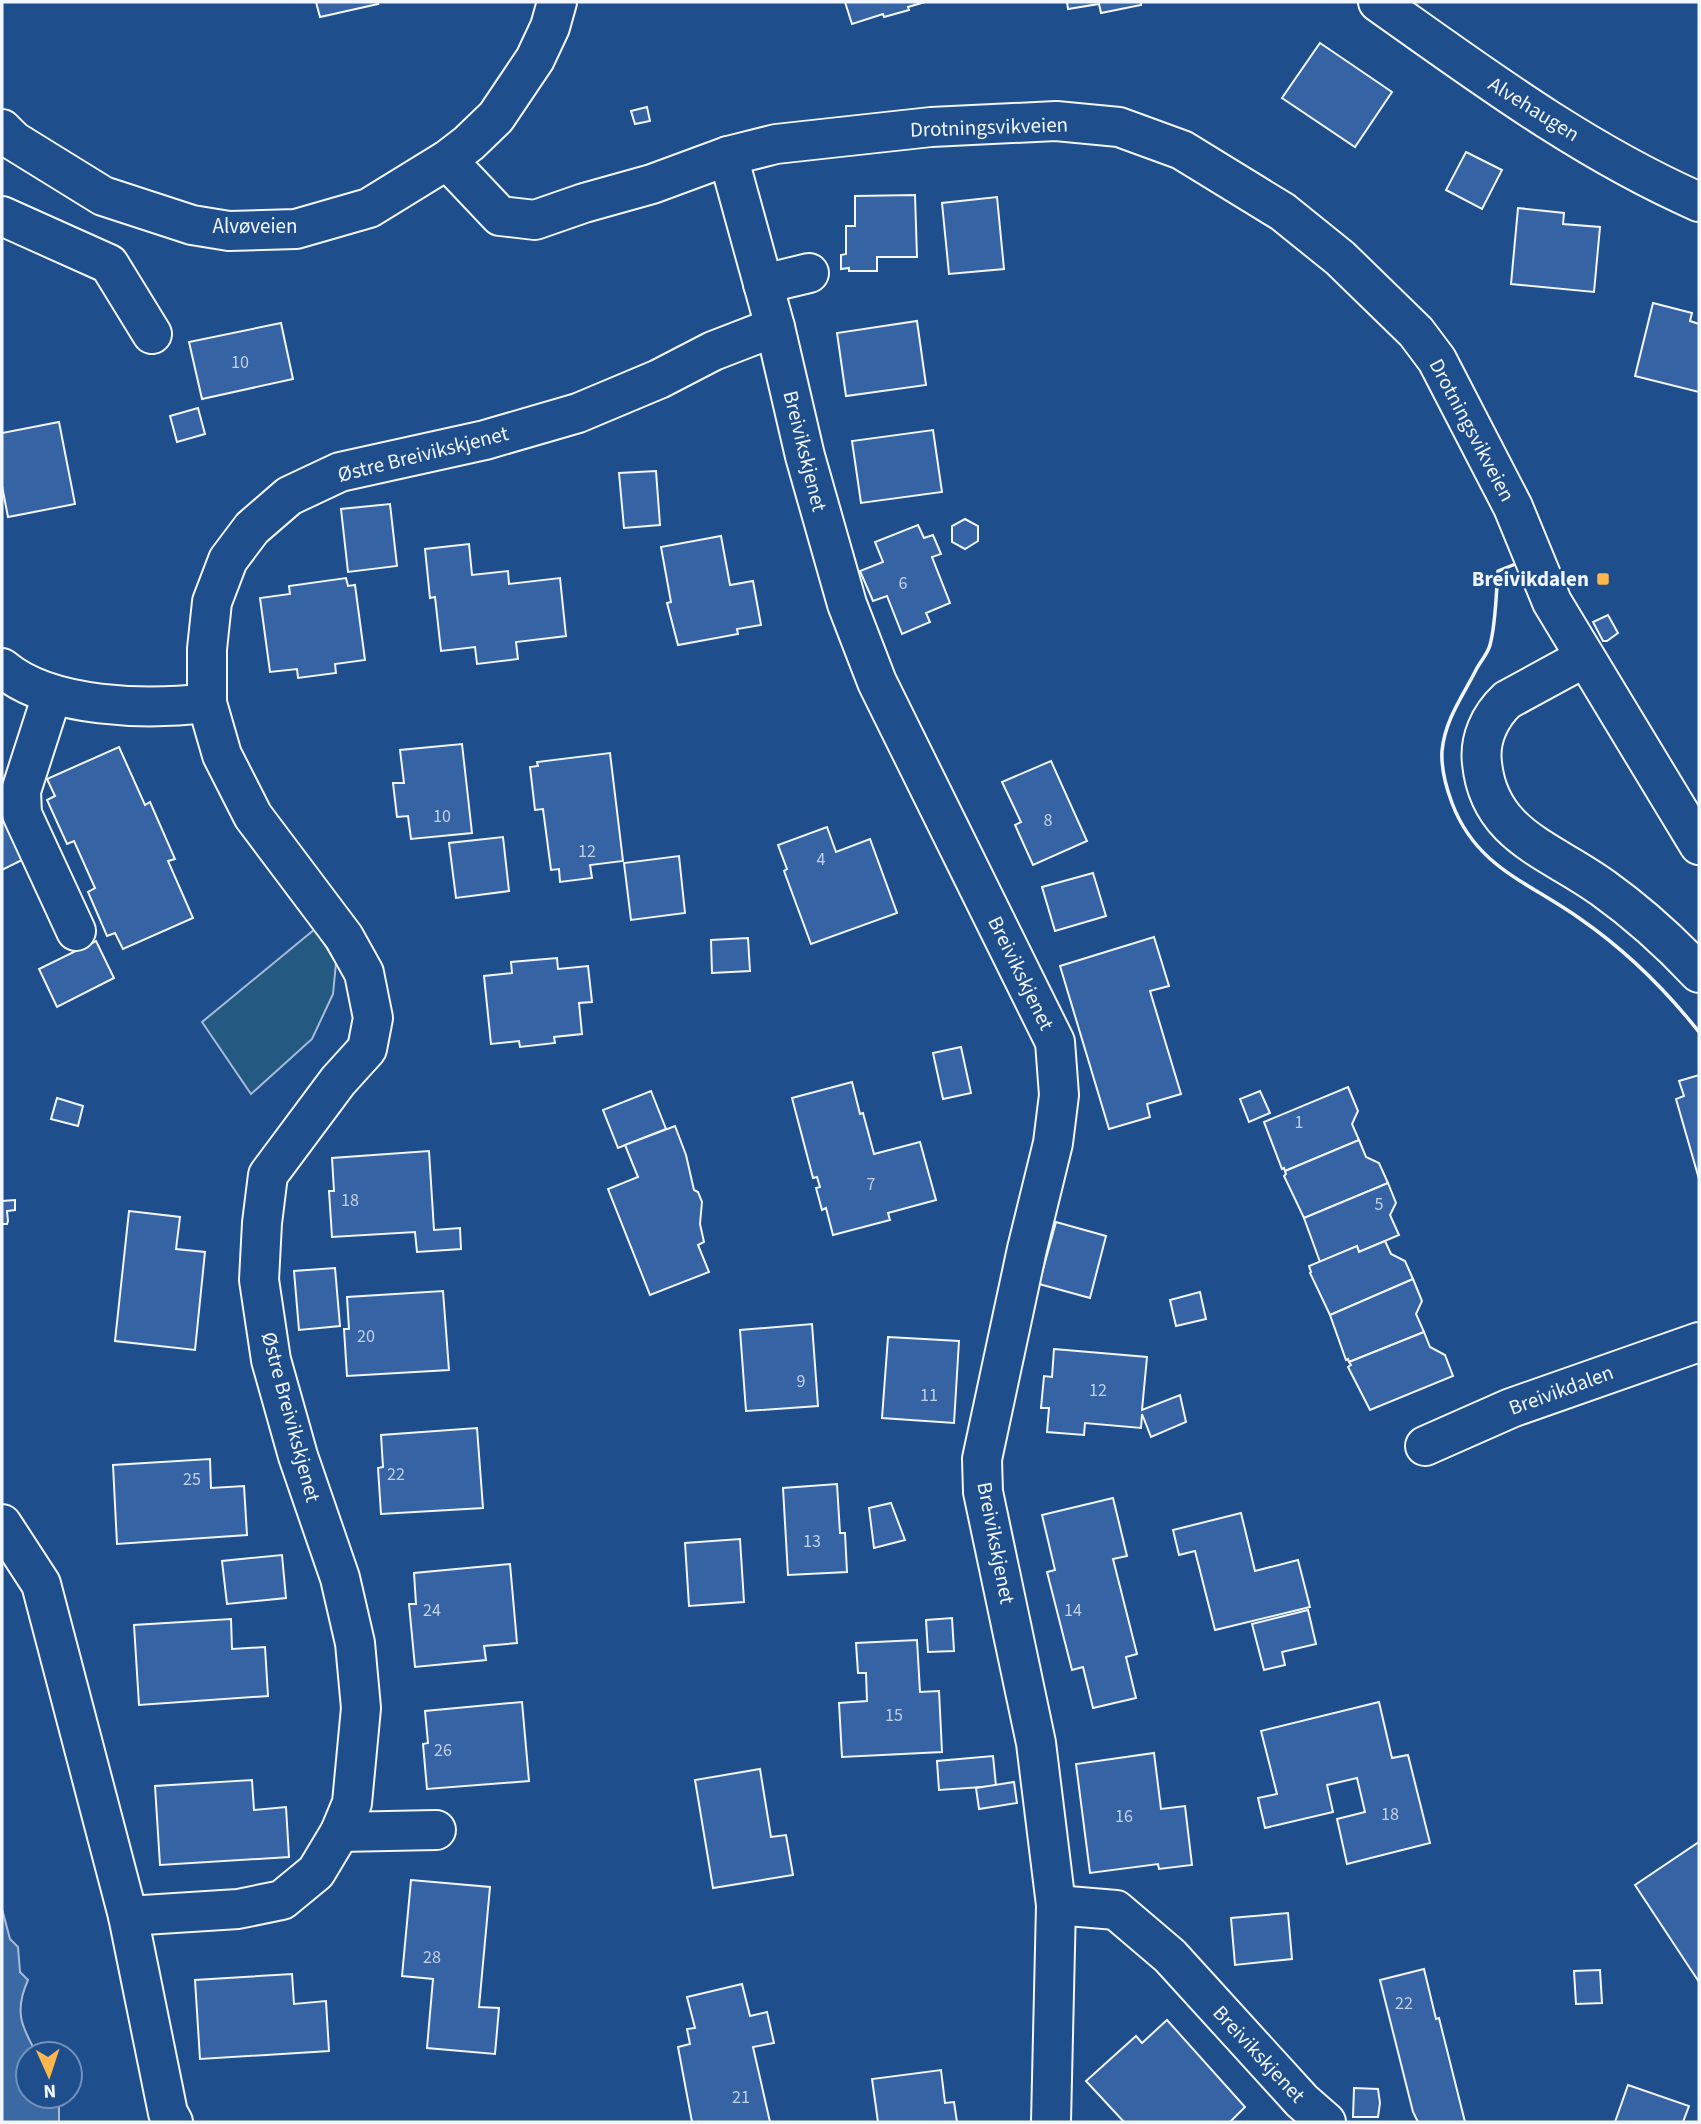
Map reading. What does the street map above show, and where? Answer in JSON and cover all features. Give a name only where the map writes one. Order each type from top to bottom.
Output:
[{"type":"street","name":"Alvøveien","points":[[2,129],[14,141],[103,196],[192,225],[229,231],[296,229],[369,208],[447,160],[496,117],[536,59],[557,2]]},
{"type":"street","name":"Alvehaugen","points":[[1378,2],[1526,107],[1660,185],[1699,202]]},
{"type":"street","name":"Drotningsvikveien","points":[[447,160],[500,216],[535,220],[652,184],[728,156],[776,144],[932,127],[1056,121],[1119,127],[1182,150],[1283,212],[1340,258],[1416,332],[1437,360],[1513,507],[1552,602],[1699,845]]},
{"type":"street","name":"Breivikskjenet","points":[[728,156],[775,327],[805,456],[847,604],[877,682],[1055,1042],[1059,1095],[1053,1143],[1027,1249],[982,1460],[983,1492],[1036,1743],[1056,1905],[1051,2122]]},
{"type":"street","points":[[2,216],[109,264],[152,334]]},
{"type":"street","points":[[763,284],[809,273]]},
{"type":"street","name":"Østre Breivikskjenet","points":[[128,1916],[238,1909],[282,1900],[316,1872],[340,1832],[352,1803],[361,1708],[355,1643],[340,1578],[298,1456],[271,1360],[259,1280],[268,1175],[338,1081],[367,1049],[373,1018],[364,973],[344,937],[253,816],[222,755],[207,703],[207,649],[212,602],[228,560],[252,528],[289,496],[340,472],[485,440],[578,413],[659,379],[713,351],[775,327]]},
{"type":"street","points":[[1584,658],[1507,700],[1500,707],[1484,739],[1481,754],[1483,778],[1498,813],[1517,833],[1602,887],[1645,920],[1699,973]]},
{"type":"street","points":[[6,675],[52,695],[117,706],[173,707],[207,703]]},
{"type":"street","points":[[52,695],[21,791],[22,814],[76,931]]},
{"type":"street","name":"Breivikdalen","points":[[1425,1446],[1511,1408],[1699,1342]]},
{"type":"street","points":[[2,1524],[41,1584],[128,1916],[168,2113],[173,2122]]},
{"type":"street","points":[[340,1832],[436,1830]]},
{"type":"street","name":"Breivikskjenet","points":[[1056,1905],[1116,1910],[1170,1956],[1302,2101],[1326,2122]]},
{"type":"shaded area","points":[[315,929],[336,963],[333,994],[312,1039],[251,1094],[202,1022]]},
{"type":"shaded area","points":[[2,1909],[10,1939],[18,1947],[20,1972],[28,1980],[20,2010],[30,2040],[14,2040],[14,2110],[59,2110],[59,2122],[2,2122]]},
{"type":"building","points":[[316,2],[377,2],[378,4],[320,17]]},
{"type":"building","points":[[845,2],[925,2],[908,7],[909,10],[884,17],[883,14],[852,24]]},
{"type":"building","points":[[1067,2],[1141,2],[1141,5],[1101,13],[1099,4],[1068,9]]},
{"type":"building","points":[[1320,43],[1392,92],[1355,147],[1282,98]]},
{"type":"building","points":[[647,107],[650,121],[635,124],[631,111]]},
{"type":"building","points":[[1466,152],[1502,170],[1482,209],[1446,190]]},
{"type":"building","points":[[915,195],[917,257],[877,257],[877,271],[841,269],[841,255],[846,254],[846,226],[855,226],[855,196]]},
{"type":"building","points":[[997,197],[1004,269],[949,274],[942,203]]},
{"type":"building","points":[[1518,208],[1564,213],[1563,224],[1600,227],[1594,292],[1511,284]]},
{"type":"building","points":[[1653,303],[1692,313],[1690,321],[1699,324],[1699,392],[1635,376]]},
{"type":"building","points":[[917,321],[926,385],[846,396],[837,333]]},
{"type":"building","points":[[281,323],[293,379],[202,399],[189,342]]},
{"type":"building","points":[[198,408],[205,434],[177,442],[170,416]]},
{"type":"building","points":[[59,422],[75,504],[8,517],[2,486],[2,433]]},
{"type":"building","points":[[933,430],[942,492],[861,503],[852,441]]},
{"type":"building","points":[[656,471],[660,525],[624,528],[619,473]]},
{"type":"building","points":[[390,504],[397,566],[348,572],[341,509]]},
{"type":"building","points":[[965,519],[978,526],[978,541],[965,549],[952,542],[952,526]]},
{"type":"building","points":[[918,525],[924,538],[933,535],[941,554],[932,557],[950,603],[926,613],[930,622],[902,634],[887,596],[873,601],[860,571],[883,562],[875,542]]},
{"type":"building","points":[[721,536],[730,585],[753,581],[761,625],[737,629],[738,634],[678,645],[667,603],[671,602],[661,547]]},
{"type":"building","points":[[469,544],[472,575],[508,571],[509,584],[560,578],[566,636],[516,642],[518,659],[477,664],[475,647],[441,651],[435,597],[430,598],[425,549]]},
{"type":"building","points":[[346,578],[348,586],[355,585],[365,660],[335,664],[336,673],[298,678],[297,669],[270,672],[260,598],[290,594],[289,586]]},
{"type":"building","points":[[1608,615],[1618,633],[1603,641],[1593,622]]},
{"type":"building","points":[[462,744],[472,833],[411,839],[408,816],[397,817],[393,783],[404,783],[400,750]]},
{"type":"building","points":[[119,747],[145,805],[150,802],[175,859],[168,861],[193,918],[123,949],[115,933],[107,936],[88,892],[95,888],[74,841],[67,844],[47,800],[55,796],[47,779]]},
{"type":"building","points":[[610,753],[623,861],[590,865],[592,878],[560,882],[559,869],[551,870],[543,809],[535,810],[530,767],[538,766],[537,762]]},
{"type":"building","points":[[1051,761],[1087,841],[1033,865],[1015,825],[1021,822],[1002,782]]},
{"type":"building","points":[[2,804],[28,857],[2,870]]},
{"type":"building","points":[[827,827],[836,852],[870,839],[897,913],[811,944],[784,871],[787,869],[778,845]]},
{"type":"building","points":[[503,837],[509,891],[456,898],[449,843]]},
{"type":"building","points":[[679,856],[685,913],[631,920],[624,863]]},
{"type":"building","points":[[1093,873],[1106,916],[1055,931],[1042,887]]},
{"type":"building","points":[[1154,937],[1169,986],[1150,991],[1181,1094],[1147,1104],[1150,1117],[1109,1129],[1060,966]]},
{"type":"building","points":[[748,938],[750,971],[712,973],[711,940]]},
{"type":"building","points":[[96,941],[114,978],[57,1007],[39,969]]},
{"type":"building","points":[[557,958],[558,969],[588,966],[592,1002],[579,1003],[582,1034],[554,1037],[555,1043],[520,1047],[519,1041],[491,1044],[484,976],[512,973],[511,962]]},
{"type":"building","points":[[961,1047],[971,1093],[943,1099],[933,1053]]},
{"type":"building","points":[[1699,1075],[1699,1179],[1676,1099],[1684,1096],[1679,1081]]},
{"type":"building","points":[[852,1082],[874,1154],[920,1142],[936,1200],[888,1213],[890,1220],[833,1235],[826,1208],[822,1210],[816,1188],[820,1187],[817,1177],[813,1178],[792,1098]]},
{"type":"building","points":[[1348,1087],[1358,1111],[1352,1124],[1359,1140],[1285,1171],[1282,1169],[1264,1122]]},
{"type":"building","points":[[651,1091],[666,1129],[618,1148],[603,1110]]},
{"type":"building","points":[[1260,1091],[1270,1113],[1249,1122],[1240,1099]]},
{"type":"building","points":[[57,1098],[83,1106],[78,1126],[51,1119]]},
{"type":"building","points":[[675,1126],[686,1155],[694,1190],[698,1192],[702,1202],[700,1224],[704,1242],[698,1245],[709,1272],[650,1295],[608,1189],[638,1177],[625,1145]]},
{"type":"building","points":[[1359,1140],[1366,1157],[1379,1163],[1388,1183],[1304,1218],[1284,1176],[1285,1171]]},
{"type":"building","points":[[429,1151],[434,1230],[460,1228],[461,1249],[417,1252],[415,1232],[332,1237],[329,1191],[334,1191],[332,1158]]},
{"type":"building","points":[[1388,1183],[1396,1203],[1390,1215],[1399,1235],[1359,1252],[1357,1246],[1320,1262],[1304,1218]]},
{"type":"building","points":[[15,1200],[15,1210],[7,1211],[7,1224],[2,1224],[2,1201]]},
{"type":"building","points":[[129,1211],[180,1217],[176,1249],[205,1252],[195,1350],[115,1341]]},
{"type":"building","points":[[1056,1222],[1106,1236],[1090,1298],[1039,1284]]},
{"type":"building","points":[[1385,1241],[1391,1254],[1405,1261],[1413,1279],[1330,1315],[1309,1266],[1357,1246],[1359,1252]]},
{"type":"building","points":[[335,1268],[340,1326],[299,1330],[294,1271]]},
{"type":"building","points":[[1413,1279],[1422,1301],[1416,1314],[1424,1332],[1349,1362],[1346,1360],[1330,1315]]},
{"type":"building","points":[[443,1291],[449,1370],[347,1376],[344,1329],[349,1329],[347,1297]]},
{"type":"building","points":[[1200,1292],[1206,1319],[1176,1326],[1170,1300]]},
{"type":"building","points":[[812,1324],[818,1406],[746,1411],[740,1330]]},
{"type":"building","points":[[1424,1332],[1430,1347],[1445,1355],[1453,1376],[1370,1410],[1348,1367],[1351,1365],[1349,1362]]},
{"type":"building","points":[[888,1337],[959,1341],[954,1423],[882,1418]]},
{"type":"building","points":[[1054,1349],[1147,1357],[1142,1410],[1180,1395],[1186,1422],[1151,1437],[1142,1414],[1141,1428],[1085,1423],[1084,1435],[1047,1432],[1049,1408],[1041,1408],[1044,1376],[1052,1377]]},
{"type":"building","points":[[477,1428],[483,1508],[381,1514],[378,1468],[383,1467],[381,1435]]},
{"type":"building","points":[[210,1459],[211,1488],[244,1486],[247,1535],[117,1544],[113,1465]]},
{"type":"building","points":[[837,1484],[840,1533],[845,1533],[847,1572],[788,1575],[783,1488]]},
{"type":"building","points":[[1113,1498],[1127,1556],[1113,1559],[1137,1654],[1126,1657],[1136,1698],[1093,1708],[1083,1667],[1072,1670],[1047,1572],[1055,1570],[1042,1515]]},
{"type":"building","points":[[891,1503],[905,1540],[874,1548],[869,1508]]},
{"type":"building","points":[[1241,1513],[1255,1571],[1298,1560],[1310,1607],[1215,1630],[1195,1551],[1179,1555],[1173,1530]]},
{"type":"building","points":[[740,1539],[744,1602],[689,1606],[685,1543]]},
{"type":"building","points":[[282,1555],[286,1598],[227,1604],[222,1561]]},
{"type":"building","points":[[510,1564],[517,1643],[484,1646],[486,1660],[415,1667],[409,1604],[416,1604],[414,1573]]},
{"type":"building","points":[[1308,1610],[1316,1644],[1282,1652],[1285,1665],[1264,1670],[1252,1624]]},
{"type":"building","points":[[952,1618],[954,1651],[928,1652],[926,1620]]},
{"type":"building","points":[[231,1619],[232,1649],[265,1647],[268,1696],[139,1705],[134,1625]]},
{"type":"building","points":[[917,1640],[920,1692],[939,1691],[942,1752],[842,1757],[839,1703],[867,1701],[866,1673],[858,1673],[856,1643]]},
{"type":"building","points":[[522,1702],[529,1781],[427,1789],[423,1744],[428,1743],[425,1711]]},
{"type":"building","points":[[1379,1702],[1392,1758],[1408,1755],[1430,1843],[1347,1864],[1337,1819],[1365,1812],[1357,1778],[1327,1785],[1333,1812],[1265,1828],[1258,1798],[1277,1794],[1261,1731]]},
{"type":"building","points":[[1154,1753],[1161,1809],[1185,1806],[1192,1865],[1159,1869],[1158,1864],[1090,1873],[1076,1764]]},
{"type":"building","points":[[993,1756],[996,1786],[939,1790],[937,1761]]},
{"type":"building","points":[[760,1769],[771,1837],[786,1835],[793,1875],[713,1888],[695,1780]]},
{"type":"building","points":[[252,1780],[254,1810],[286,1807],[289,1857],[160,1865],[155,1786]]},
{"type":"building","points":[[1014,1782],[1017,1803],[979,1809],[976,1788]]},
{"type":"building","points":[[1699,1842],[1699,1982],[1635,1885]]},
{"type":"building","points":[[411,1880],[490,1887],[479,2007],[499,2008],[495,2054],[427,2048],[433,1979],[402,1976]]},
{"type":"building","points":[[1288,1913],[1292,1959],[1235,1965],[1231,1918]]},
{"type":"building","points":[[1424,1969],[1465,2122],[1418,2122],[1413,2112],[1380,1980]]},
{"type":"building","points":[[1600,1970],[1602,2003],[1576,2004],[1574,1971]]},
{"type":"building","points":[[292,1974],[294,2004],[326,2001],[329,2051],[200,2059],[195,1980]]},
{"type":"building","points":[[742,1984],[750,2016],[767,2012],[774,2043],[753,2047],[770,2122],[692,2122],[678,2047],[690,2044],[687,2029],[695,2028],[687,1997]]},
{"type":"building","points":[[1167,2020],[1245,2107],[1230,2122],[1124,2122],[1086,2081],[1136,2036],[1142,2043]]},
{"type":"building","points":[[941,2070],[945,2103],[954,2102],[957,2122],[878,2122],[872,2079]]},
{"type":"building","points":[[1628,2085],[1689,2106],[1683,2122],[1615,2122]]},
{"type":"building","points":[[1354,2088],[1378,2089],[1378,2117],[1353,2117]]},
{"type":"wall","points":[[1513,565],[1498,571],[1490,645],[1455,708],[1444,739],[1443,771],[1452,803],[1462,825],[1489,858],[1579,918],[1628,956],[1658,985],[1699,1032]]},
{"type":"place","name":"Breivikdalen","points":[[1603,579]]}]
